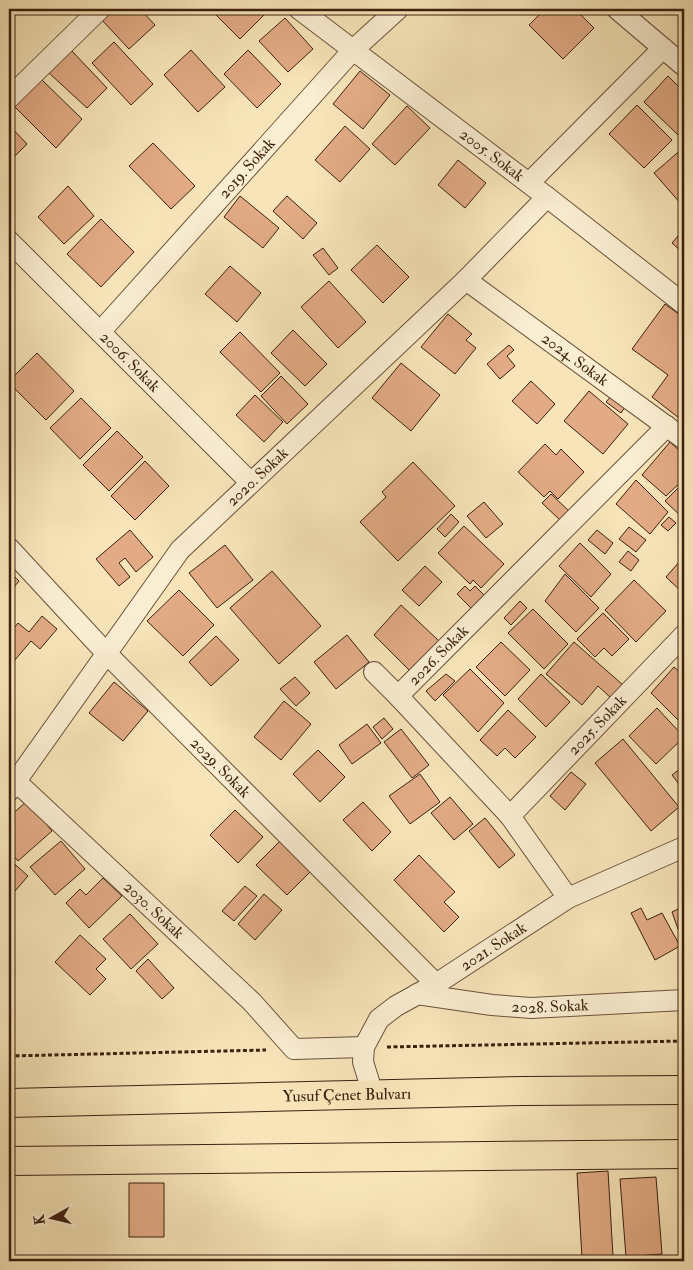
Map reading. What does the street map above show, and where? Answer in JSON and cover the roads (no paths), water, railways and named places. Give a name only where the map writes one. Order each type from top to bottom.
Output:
[{"type":"highway","name":"Yusuf Çenet Bulvarı","points":[[9,1103],[523,1091],[684,1090]]},
{"type":"highway","points":[[9,1160],[684,1154]]},
{"type":"street","points":[[9,98],[100,9]]},
{"type":"street","name":"2005. Sokak","points":[[299,9],[529,183],[684,304]]},
{"type":"street","name":"2019. Sokak","points":[[100,332],[353,50],[398,9]]},
{"type":"street","points":[[617,9],[684,66]]},
{"type":"street","points":[[529,183],[662,48]]},
{"type":"street","name":"2020. Sokak","points":[[11,783],[107,654],[180,550],[466,280],[547,197]]},
{"type":"street","name":"2006. Sokak","points":[[9,241],[251,483]]},
{"type":"street","name":"2024. Sokak","points":[[466,280],[684,439]]},
{"type":"street","name":"2026. Sokak","points":[[568,898],[510,816],[398,696],[666,426]]},
{"type":"street","name":"2029. Sokak","points":[[9,548],[107,654],[436,984]]},
{"type":"street","name":"2025. Sokak","points":[[510,816],[684,635]]},
{"type":"street","points":[[374,672],[398,696]]},
{"type":"street","name":"2030. Sokak","points":[[11,783],[252,1002],[294,1049],[364,1047]]},
{"type":"street","name":"2021. Sokak","points":[[364,1047],[379,1019],[396,1006],[436,984],[568,898],[684,847]]},
{"type":"street","name":"2028. Sokak","points":[[417,994],[492,1005],[531,1008],[684,1000]]},
{"type":"street","points":[[364,1047],[363,1062],[373,1094]]}]
